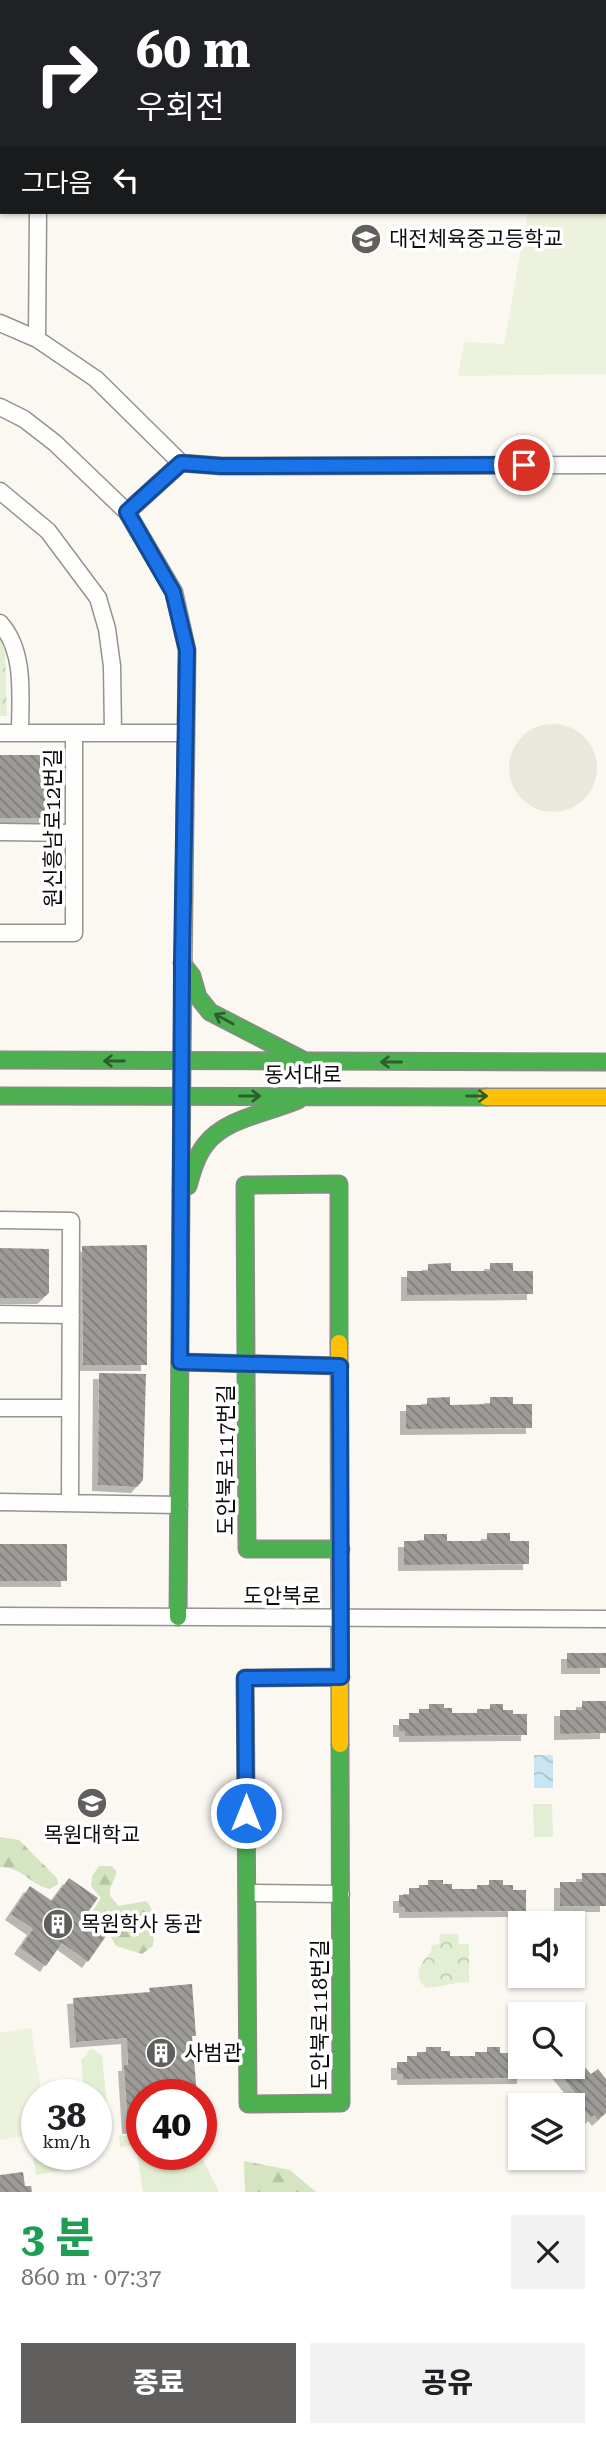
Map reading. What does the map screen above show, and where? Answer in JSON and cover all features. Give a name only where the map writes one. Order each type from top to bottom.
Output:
[{"type":"street","points":[[37,340],[38,214]]},
{"type":"street","points":[[0,323],[37,340],[96,379],[181,463],[221,466],[606,465]]},
{"type":"street","points":[[0,407],[24,419],[55,443],[127,512],[173,592],[187,650],[178,1617]]},
{"type":"street","points":[[127,512],[181,463]]},
{"type":"street","points":[[0,491],[48,531],[98,598],[107,629],[112,666],[113,733]]},
{"type":"street","name":"원신흥남로12번길","points":[[0,623],[15,651],[20,675],[20,733]]},
{"type":"street","name":"원신흥남로12번길","points":[[0,733],[186,733]]},
{"type":"street","name":"원신흥남로12번길","points":[[0,933],[74,933],[74,733]]},
{"type":"street","points":[[0,832],[74,833]]},
{"type":"street","points":[[182,963],[192,976],[198,997],[210,1012],[306,1061]]},
{"type":"street","name":"동서대로","points":[[0,1060],[606,1062]]},
{"type":"street","name":"동서대로","points":[[0,1096],[606,1097]]},
{"type":"street","points":[[181,1216],[191,1169],[215,1132],[230,1123],[278,1110],[306,1096]]},
{"type":"street","name":"도안북로117번길","points":[[341,1549],[247,1549],[246,1185],[340,1184],[340,1366],[341,1549],[341,1617]]},
{"type":"street","points":[[0,1220],[71,1221],[70,1503]]},
{"type":"street","points":[[0,1314],[71,1315]]},
{"type":"street","points":[[180,1362],[340,1366]]},
{"type":"street","points":[[0,1408],[70,1408]]},
{"type":"street","points":[[0,1502],[179,1505]]},
{"type":"street","name":"도안북로","points":[[0,1616],[606,1619]]},
{"type":"street","name":"도안북로118번길","points":[[341,1617],[341,1677],[341,1894],[341,2103],[248,2104],[245,1678],[341,1677]]},
{"type":"street","points":[[247,1894],[341,1894]]},
{"type":"green space","points":[[528,214],[606,214],[606,374],[458,376],[464,342],[504,344]]},
{"type":"green space","points":[[0,638],[5,652],[7,716],[0,716]]},
{"type":"green space","points":[[533,1804],[552,1804],[553,1837],[534,1837]]},
{"type":"green space","points":[[0,1837],[19,1840],[57,1878],[58,1884],[50,1889],[43,1887],[15,1870],[0,1867]]},
{"type":"green space","points":[[99,1866],[112,1866],[117,1872],[110,1896],[119,1906],[146,1901],[150,1906],[154,1922],[153,1946],[142,1954],[116,1946],[109,1933],[93,1923],[92,1912],[101,1898],[91,1886],[92,1876]]},
{"type":"green space","points":[[440,1934],[458,1934],[459,1944],[469,1944],[469,1982],[426,1988],[422,1983],[419,1969],[431,1952],[432,1945],[439,1944]]},
{"type":"green space","points":[[31,2028],[39,2079],[21,2079],[21,2137],[0,2140],[0,2033]]},
{"type":"green space","points":[[95,2049],[95,2052],[102,2055],[104,2079],[83,2079],[81,2059],[89,2050]]},
{"type":"green space","points":[[126,2135],[126,2146],[120,2147],[119,2136]]},
{"type":"green space","points":[[244,2161],[290,2170],[316,2192],[245,2192]]},
{"type":"green space","points":[[35,2170],[63,2170],[36,2175]]},
{"type":"green space","points":[[140,2170],[208,2170],[219,2192],[143,2192]]},
{"type":"shaded area","points":[[553,724],[570,728],[584,737],[593,751],[597,768],[593,785],[584,799],[570,808],[553,812],[536,808],[522,799],[513,785],[509,768],[513,751],[522,737],[536,728]]},
{"type":"water","points":[[534,1755],[553,1755],[553,1788],[534,1788]]},
{"type":"building","points":[[0,755],[46,755],[45,818],[0,818]]},
{"type":"building","points":[[147,1245],[147,1365],[83,1365],[82,1246]]},
{"type":"building","points":[[0,1248],[49,1249],[49,1293],[43,1298],[0,1298]]},
{"type":"building","points":[[451,1263],[451,1271],[490,1271],[490,1263],[513,1263],[513,1271],[533,1271],[533,1294],[407,1295],[407,1271],[428,1271],[428,1264]]},
{"type":"building","points":[[99,1373],[146,1374],[143,1480],[137,1487],[98,1485]]},
{"type":"building","points":[[450,1397],[450,1405],[490,1404],[490,1397],[513,1397],[513,1404],[532,1404],[532,1428],[406,1429],[406,1405],[427,1405],[427,1398]]},
{"type":"building","points":[[487,1533],[510,1533],[510,1541],[529,1541],[529,1564],[404,1565],[404,1541],[424,1541],[424,1534],[447,1534],[447,1541],[487,1541]]},
{"type":"building","points":[[0,1544],[67,1544],[67,1581],[0,1581]]},
{"type":"building","points":[[567,1653],[606,1653],[606,1668],[567,1668]]},
{"type":"building","points":[[582,1701],[606,1701],[606,1733],[560,1734],[560,1710],[582,1710]]},
{"type":"building","points":[[429,1704],[444,1704],[444,1708],[452,1708],[452,1713],[477,1713],[477,1709],[490,1709],[490,1704],[503,1704],[503,1710],[513,1710],[513,1714],[527,1714],[527,1735],[405,1736],[405,1731],[399,1731],[399,1719],[409,1719],[409,1713],[419,1713],[419,1709],[429,1709]]},
{"type":"building","points":[[582,1873],[606,1873],[606,1906],[560,1906],[560,1882],[582,1882]]},
{"type":"building","name":"목원학사 동관","points":[[69,1878],[98,1898],[83,1919],[106,1936],[88,1962],[62,1943],[46,1966],[20,1948],[33,1929],[11,1914],[30,1886],[52,1901]]},
{"type":"building","points":[[428,1880],[443,1880],[443,1884],[452,1884],[452,1889],[477,1889],[477,1885],[489,1885],[489,1880],[503,1880],[503,1885],[513,1885],[513,1890],[526,1890],[526,1911],[405,1912],[405,1907],[399,1907],[399,1895],[409,1895],[409,1888],[428,1885]]},
{"type":"building","name":"사범관","points":[[192,1984],[196,2079],[126,2079],[126,2096],[124,2065],[128,2065],[127,2038],[76,2042],[73,1998],[150,1992],[149,1988]]},
{"type":"building","points":[[426,2047],[441,2047],[441,2051],[450,2051],[450,2056],[475,2056],[475,2052],[487,2052],[487,2047],[500,2047],[500,2053],[508,2053],[508,2078],[403,2079],[403,2074],[397,2074],[397,2062],[407,2062],[407,2056],[426,2052]]},
{"type":"building","points":[[585,2067],[591,2074],[598,2069],[606,2079],[606,2113],[598,2120],[594,2115],[591,2118],[585,2111],[585,2093],[575,2093],[564,2079],[585,2079]]},
{"type":"building","points":[[23,2172],[25,2186],[31,2186],[32,2192],[0,2192],[0,2175]]},
{"type":"traffic: fast","points":[[182,963],[192,976],[198,997],[210,1012],[303,1060]]},
{"type":"traffic: fast","points":[[0,1060],[606,1062]]},
{"type":"traffic: fast","points":[[0,1096],[486,1097]]},
{"type":"traffic: fast","points":[[188,1186],[199,1154],[224,1128],[298,1100]]},
{"type":"traffic: fast","points":[[339,1343],[339,1184],[245,1185],[247,1549],[341,1549]]},
{"type":"traffic: fast","points":[[178,1617],[181,1190]]},
{"type":"traffic: fast","points":[[246,1790],[248,2104],[341,2103],[340,1744]]},
{"type":"traffic: slow","points":[[181,1190],[182,1061]]},
{"type":"traffic: slow","points":[[486,1097],[606,1097]]},
{"type":"traffic: slow","points":[[339,1343],[340,1744]]},
{"type":"traffic: slow","points":[[246,1790],[245,1678],[341,1677]]},
{"type":"place","name":"대전체육중고등학교","points":[[366,239]]},
{"type":"place","name":"목원대학교","points":[[92,1803]]},
{"type":"place","name":"목원학사 동관","points":[[58,1924]]},
{"type":"place","name":"사범관","points":[[161,2053]]},
{"type":"route","points":[[246,1813],[245,1678],[341,1677],[340,1366],[180,1362],[187,650],[173,592],[127,512],[181,463],[221,466],[524,465]]}]
